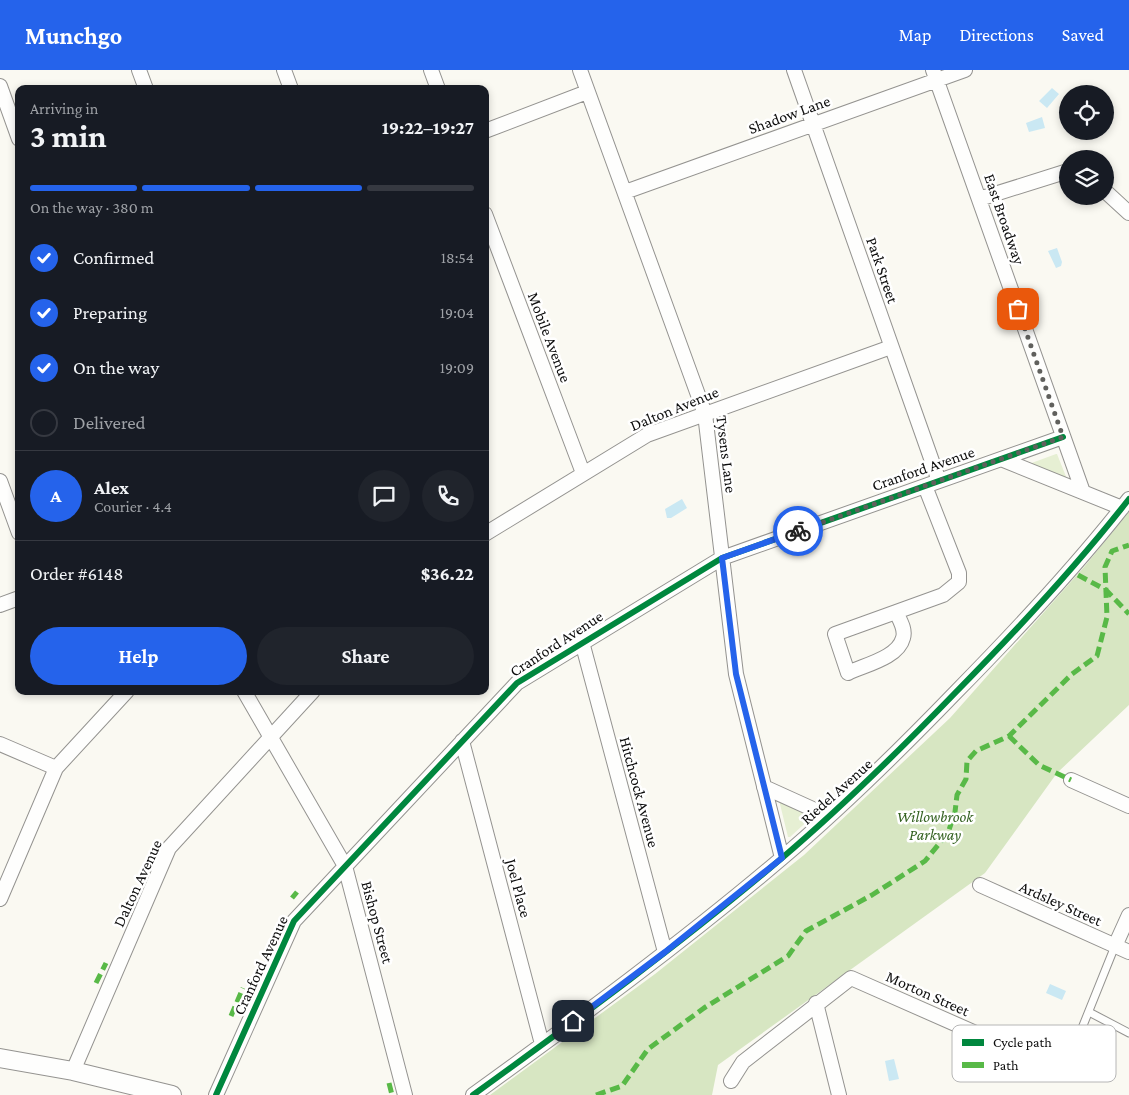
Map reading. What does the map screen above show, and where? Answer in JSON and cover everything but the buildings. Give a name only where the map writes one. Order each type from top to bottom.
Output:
[{"type":"street","points":[[139,70],[145,85]]},
{"type":"street","points":[[284,70],[290,85]]},
{"type":"street","points":[[431,70],[437,85]]},
{"type":"street","name":"Tysens Lane","points":[[580,70],[705,414],[736,674],[782,858]]},
{"type":"street","name":"Park Street","points":[[794,70],[891,347],[959,573],[959,582],[943,595],[896,612]]},
{"type":"street","name":"Shadow Lane","points":[[625,192],[813,124],[935,75],[964,70]]},
{"type":"street","name":"East Broadway","points":[[935,75],[1083,492]]},
{"type":"street","points":[[0,86],[15,128]]},
{"type":"street","points":[[489,129],[588,92]]},
{"type":"street","points":[[979,200],[1059,174]]},
{"type":"street","points":[[1114,199],[1129,213]]},
{"type":"street","name":"Mobile Avenue","points":[[489,225],[583,473]]},
{"type":"street","name":"Dalton Avenue","points":[[489,532],[647,434],[891,347]]},
{"type":"street","points":[[1001,459],[1063,437]]},
{"type":"street","points":[[1001,459],[1083,492],[1125,504]]},
{"type":"street","name":"Cranford Avenue","points":[[216,1095],[294,921],[517,683],[722,558],[1001,459]]},
{"type":"street","points":[[0,481],[15,522]]},
{"type":"street","name":"Riedel Avenue","points":[[473,1095],[665,952],[782,858],[893,757],[1017,630],[1125,504]]},
{"type":"street","points":[[0,605],[15,599]]},
{"type":"street","points":[[896,612],[904,630],[900,644],[891,653],[848,673],[835,634],[896,612]]},
{"type":"street","name":"Hitchcock Avenue","points":[[582,642],[665,952]]},
{"type":"street","points":[[0,899],[56,768],[123,695]]},
{"type":"street","name":"Bishop Street","points":[[246,695],[345,866],[405,1095]]},
{"type":"street","name":"Dalton Avenue","points":[[73,1071],[169,848],[310,695]]},
{"type":"street","name":"Joel Place","points":[[462,741],[542,1044]]},
{"type":"street","points":[[0,744],[56,768]]},
{"type":"street","points":[[1071,780],[1129,806]]},
{"type":"street","points":[[764,787],[828,816]]},
{"type":"street","name":"Ardsley Street","points":[[980,885],[1129,952]]},
{"type":"street","points":[[1115,946],[1129,915]]},
{"type":"street","name":"Morton Street","points":[[816,1003],[851,978],[957,1025]]},
{"type":"street","points":[[731,1082],[743,1062],[816,1003],[839,1095]]},
{"type":"street","points":[[0,1058],[73,1071],[172,1095]]},
{"type":"lane","points":[[1083,1025],[1115,946]]},
{"type":"lane","points":[[1089,1012],[1114,1025]]},
{"type":"lane","points":[[1116,1026],[1129,1033]]},
{"type":"green space","points":[[1056,454],[1067,479],[1029,464]]},
{"type":"green space","name":"Willowbrook Parkway","points":[[1129,512],[1129,705],[1057,773],[985,873],[718,1065],[712,1095],[490,1095],[655,974],[804,855],[950,718],[1084,567]]},
{"type":"green space","points":[[779,800],[813,816],[790,837],[788,837]]},
{"type":"water","points":[[1052,88],[1059,94],[1047,108],[1039,101]]},
{"type":"water","points":[[1042,117],[1045,128],[1029,132],[1026,123]]},
{"type":"water","points":[[1057,248],[1062,262],[1061,266],[1056,268],[1048,251]]},
{"type":"water","points":[[682,499],[687,508],[671,518],[667,518],[665,509]]},
{"type":"water","points":[[1050,984],[1066,991],[1062,1000],[1046,993]]},
{"type":"water","points":[[894,1059],[899,1079],[889,1081],[885,1061]]},
{"type":"marked path","points":[[596,1095],[622,1086],[648,1049],[704,1008],[788,956],[806,931],[872,895],[925,861],[948,833],[955,812],[957,795],[966,779],[967,761],[976,751],[1009,736],[1072,674],[1097,656],[1107,617],[1105,567],[1112,551],[1129,545]]},
{"type":"marked path","points":[[1078,575],[1106,590],[1129,614]]},
{"type":"marked path","points":[[1009,736],[1039,765],[1071,780]]},
{"type":"marked path","points":[[292,898],[297,892]]},
{"type":"marked path","points":[[96,983],[106,963]]},
{"type":"marked path","points":[[231,1016],[243,988]]},
{"type":"marked path","points":[[389,1083],[392,1095]]},
{"type":"cycle path","points":[[216,1095],[294,921],[517,683],[722,558],[1063,437]]},
{"type":"cycle path","points":[[473,1095],[668,950],[745,889],[827,818],[935,714],[1046,598],[1129,499]]},
{"type":"way so far","points":[[798,531],[1063,437],[1018,309]]},
{"type":"route","points":[[573,1021],[665,952],[782,858],[736,674],[722,558],[798,531]]}]
